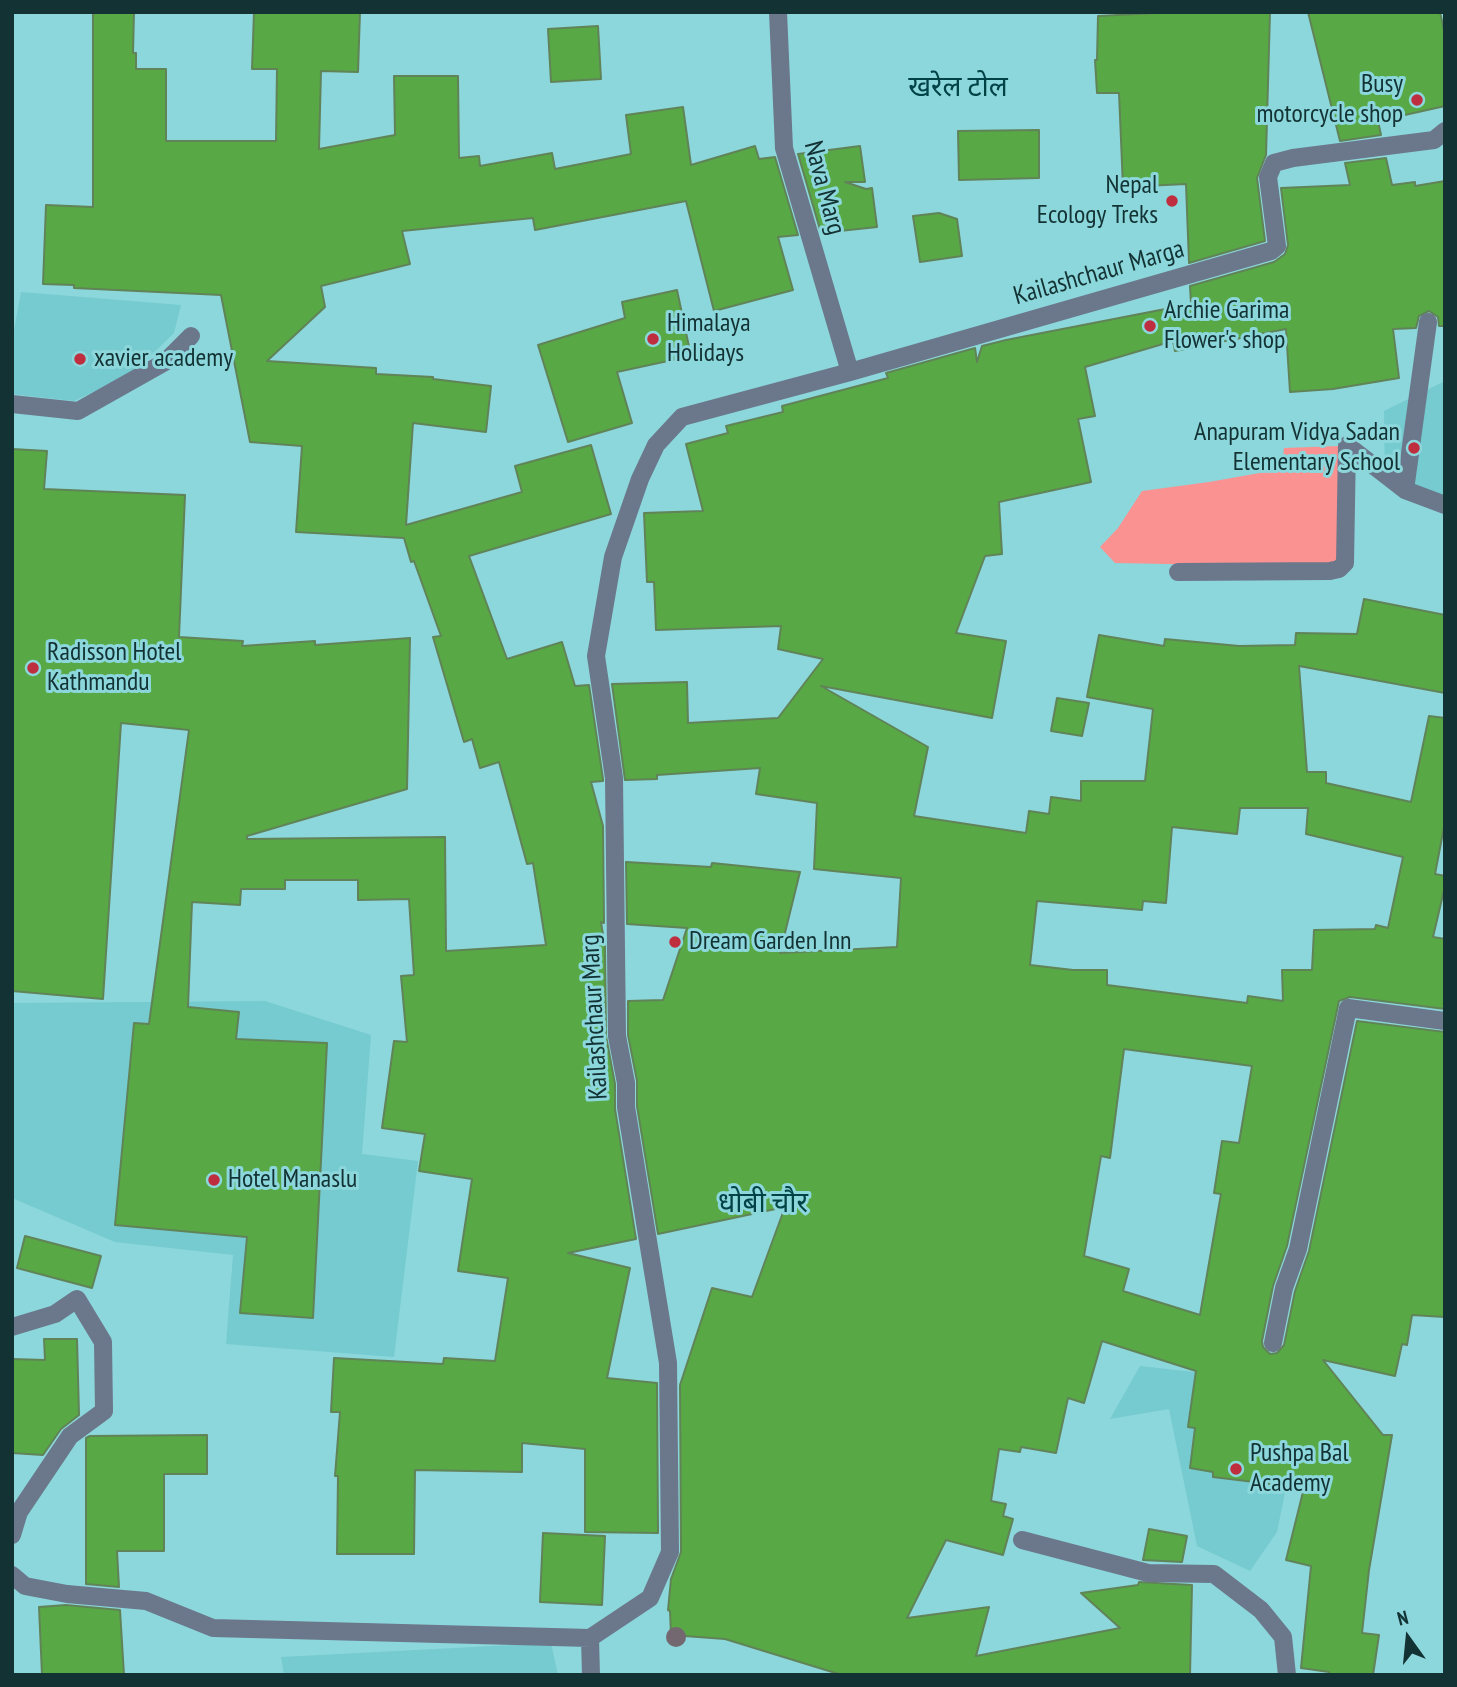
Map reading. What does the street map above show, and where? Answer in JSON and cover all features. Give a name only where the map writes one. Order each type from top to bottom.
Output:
[{"type":"street","name":"Nava Marg","points":[[778,12],[784,148],[850,372]]},
{"type":"street","name":"Kailashchaur Marga","points":[[682,416],[850,372],[1271,251],[1277,246],[1268,177],[1274,163],[1293,158],[1434,140],[1445,131]]},
{"type":"street","points":[[1405,490],[1428,322]]},
{"type":"street","points":[[12,404],[78,411],[165,362],[191,337]]},
{"type":"street","name":"Kailashchaur Marg","points":[[590,1638],[650,1598],[670,1552],[668,1363],[617,1036],[614,778],[596,656],[613,557],[640,479],[656,445],[682,416]]},
{"type":"street","points":[[1178,572],[1339,569],[1345,563],[1347,445],[1405,490],[1445,505]]},
{"type":"street","points":[[1273,1343],[1284,1288],[1298,1249],[1348,1008],[1445,1021]]},
{"type":"street","points":[[12,1327],[55,1314],[77,1299],[103,1342],[104,1411],[70,1436],[19,1513],[12,1535]]},
{"type":"street","points":[[1022,1540],[1148,1573],[1214,1574],[1261,1610],[1283,1637],[1287,1675]]},
{"type":"street","points":[[12,1575],[25,1586],[67,1594],[146,1601],[213,1628],[590,1638],[591,1675]]},
{"type":"shaded area","name":"xavier academy","points":[[21,292],[181,305],[174,333],[131,375],[74,401],[12,394],[12,342]]},
{"type":"shaded area","name":"Anapuram Vidya Sadan Elementary School","points":[[1445,381],[1445,511],[1385,485],[1384,411]]},
{"type":"shaded area","points":[[1338,446],[1339,564],[1328,567],[1115,563],[1100,547],[1118,528],[1142,491],[1282,469],[1284,448]]},
{"type":"shaded area","name":"Hotel Manaslu","points":[[265,1001],[371,1035],[362,1154],[418,1161],[394,1357],[226,1344],[233,1255],[115,1242],[12,1198],[12,1003]]},
{"type":"shaded area","name":"Pushpa Bal Academy","points":[[1140,1366],[1194,1372],[1239,1388],[1298,1429],[1277,1532],[1250,1571],[1197,1546],[1169,1409],[1110,1419]]},
{"type":"shaded area","points":[[551,1643],[558,1675],[284,1675],[281,1657]]},
{"type":"building","points":[[93,12],[134,12],[133,53],[136,53],[136,69],[166,69],[166,141],[276,141],[277,69],[252,69],[254,12],[360,12],[358,72],[321,71],[319,149],[395,135],[394,76],[458,76],[459,158],[479,156],[480,166],[552,153],[555,169],[631,154],[626,115],[683,107],[691,165],[755,146],[759,159],[775,157],[798,235],[778,237],[793,290],[714,311],[686,201],[535,230],[533,218],[402,231],[410,264],[321,286],[325,307],[267,361],[376,368],[376,374],[433,377],[491,386],[486,432],[413,423],[406,525],[522,492],[515,466],[591,445],[611,514],[469,556],[507,659],[562,642],[575,686],[589,685],[603,779],[591,782],[603,826],[604,923],[601,922],[605,947],[606,1036],[636,1239],[568,1253],[630,1268],[607,1378],[657,1383],[658,1533],[585,1532],[585,1449],[522,1443],[522,1472],[415,1470],[414,1554],[337,1554],[338,1476],[335,1476],[340,1412],[331,1412],[334,1358],[443,1364],[444,1358],[495,1361],[508,1278],[458,1271],[472,1179],[419,1171],[425,1134],[382,1128],[394,1041],[407,1042],[401,976],[414,975],[409,899],[358,900],[358,880],[285,880],[285,889],[241,889],[240,905],[192,902],[188,1007],[239,1012],[236,1039],[327,1043],[313,1318],[240,1313],[247,1237],[115,1225],[134,1023],[149,1024],[189,730],[121,723],[103,999],[12,991],[12,449],[47,451],[44,489],[185,495],[179,637],[243,641],[242,646],[315,641],[315,645],[410,638],[407,789],[247,836],[247,839],[445,837],[446,951],[546,945],[533,863],[527,864],[499,762],[480,768],[472,739],[464,742],[433,637],[441,636],[404,538],[296,532],[302,446],[250,442],[221,295],[43,284],[46,205],[93,207]]},
{"type":"building","points":[[1176,12],[1270,12],[1266,155],[1257,178],[1265,241],[1189,263],[1186,184],[1123,187],[1119,93],[1097,93],[1095,60],[1098,16]]},
{"type":"building","points":[[1308,12],[1440,12],[1445,35],[1445,106],[1378,121],[1381,135],[1340,141]]},
{"type":"building","points":[[598,26],[601,79],[551,82],[548,29]]},
{"type":"building","points":[[1039,130],[1039,178],[959,180],[958,131]]},
{"type":"building","points":[[860,146],[865,182],[845,182],[866,189],[872,188],[877,227],[821,233],[798,154]]},
{"type":"building","points":[[1386,158],[1392,185],[1415,182],[1415,186],[1445,181],[1445,326],[1439,326],[1438,317],[1429,311],[1419,316],[1416,328],[1393,329],[1399,378],[1333,389],[1290,392],[1286,329],[1175,351],[1173,341],[1085,367],[1095,416],[1078,419],[1091,482],[999,502],[1002,554],[985,556],[956,633],[1006,641],[992,718],[821,686],[928,747],[914,816],[1026,833],[1029,811],[1049,814],[1051,797],[1081,801],[1081,781],[1145,781],[1153,709],[1087,697],[1099,635],[1164,646],[1165,639],[1239,646],[1295,645],[1296,633],[1357,634],[1364,599],[1445,615],[1445,693],[1299,666],[1307,772],[1326,772],[1326,783],[1411,802],[1429,716],[1445,718],[1445,822],[1435,874],[1445,876],[1445,886],[1433,937],[1445,939],[1445,1009],[1350,997],[1339,1001],[1287,1246],[1273,1286],[1262,1341],[1263,1347],[1270,1354],[1277,1353],[1284,1345],[1295,1291],[1309,1251],[1357,1021],[1445,1032],[1445,1317],[1412,1315],[1407,1345],[1402,1344],[1395,1376],[1323,1360],[1383,1435],[1392,1435],[1369,1570],[1362,1633],[1379,1635],[1373,1675],[1329,1675],[1329,1672],[1301,1668],[1311,1566],[1286,1560],[1304,1488],[1213,1477],[1213,1472],[1190,1468],[1195,1428],[1188,1427],[1196,1371],[1102,1341],[1084,1403],[1068,1398],[1056,1453],[1021,1447],[1020,1452],[999,1449],[991,1501],[1006,1504],[1003,1516],[1013,1519],[1003,1555],[946,1540],[907,1618],[989,1607],[976,1656],[1120,1628],[1081,1593],[1138,1585],[1139,1582],[1192,1585],[1190,1675],[842,1675],[725,1639],[671,1635],[668,1610],[671,1579],[681,1552],[680,1385],[712,1288],[752,1297],[785,1207],[658,1234],[637,1106],[637,1081],[628,1035],[628,1001],[663,1000],[687,928],[627,924],[626,862],[711,867],[712,863],[800,872],[780,953],[897,947],[901,878],[814,869],[817,803],[756,794],[760,768],[657,775],[657,779],[625,780],[612,684],[687,682],[688,723],[778,718],[823,659],[778,649],[781,626],[656,630],[654,582],[647,582],[644,513],[703,511],[686,444],[728,433],[726,426],[783,412],[782,406],[888,378],[886,373],[975,348],[977,362],[982,346],[1191,304],[1190,286],[1274,262],[1285,254],[1288,245],[1281,188],[1350,185],[1345,163]],"holes":[[[1240,808],[1308,808],[1306,834],[1403,857],[1388,928],[1376,925],[1375,929],[1314,930],[1312,970],[1282,970],[1283,1001],[1248,996],[1247,1003],[1107,985],[1107,970],[1073,970],[1030,965],[1037,901],[1142,910],[1143,901],[1166,903],[1172,827],[1237,834]],[[1124,1049],[1252,1066],[1239,1143],[1222,1141],[1214,1193],[1221,1194],[1200,1315],[1123,1291],[1129,1269],[1084,1256],[1101,1156],[1110,1158]]]},
{"type":"building","points":[[939,213],[957,219],[962,256],[920,262],[913,216]]},
{"type":"building","points":[[677,290],[691,356],[617,372],[632,423],[568,442],[538,345],[625,318],[622,302]]},
{"type":"building","points":[[1057,698],[1089,703],[1082,736],[1051,731]]},
{"type":"building","points":[[25,1236],[101,1256],[92,1288],[17,1268]]},
{"type":"building","points":[[44,1339],[77,1339],[79,1415],[61,1429],[43,1455],[12,1453],[12,1359],[45,1360]]},
{"type":"building","points":[[207,1435],[207,1474],[164,1474],[164,1551],[117,1551],[119,1587],[86,1584],[86,1438]]},
{"type":"building","points":[[1149,1529],[1187,1536],[1182,1562],[1143,1560]]},
{"type":"building","points":[[543,1533],[605,1536],[602,1605],[540,1602]]},
{"type":"building","points":[[66,1605],[120,1610],[124,1675],[42,1675],[39,1607]]},
{"type":"place","name":"Busy motorcycle shop","points":[[1417,100]]},
{"type":"place","name":"Nepal Ecology Treks","points":[[1172,201]]},
{"type":"place","name":"Archie Garima Flower's shop","points":[[1150,326]]},
{"type":"place","name":"Himalaya Holidays","points":[[653,339]]},
{"type":"place","name":"xavier academy","points":[[80,359]]},
{"type":"place","name":"Anapuram Vidya Sadan Elementary School","points":[[1414,448]]},
{"type":"place","name":"Radisson Hotel Kathmandu","points":[[33,668]]},
{"type":"place","name":"Dream Garden Inn","points":[[675,942]]},
{"type":"place","name":"Hotel Manaslu","points":[[214,1180]]},
{"type":"place","name":"Pushpa Bal Academy","points":[[1236,1469]]},
{"type":"district","name":"खरेल टोल","points":[[958,88]]},
{"type":"district","name":"धोबी चौर","points":[[763,1204]]}]
